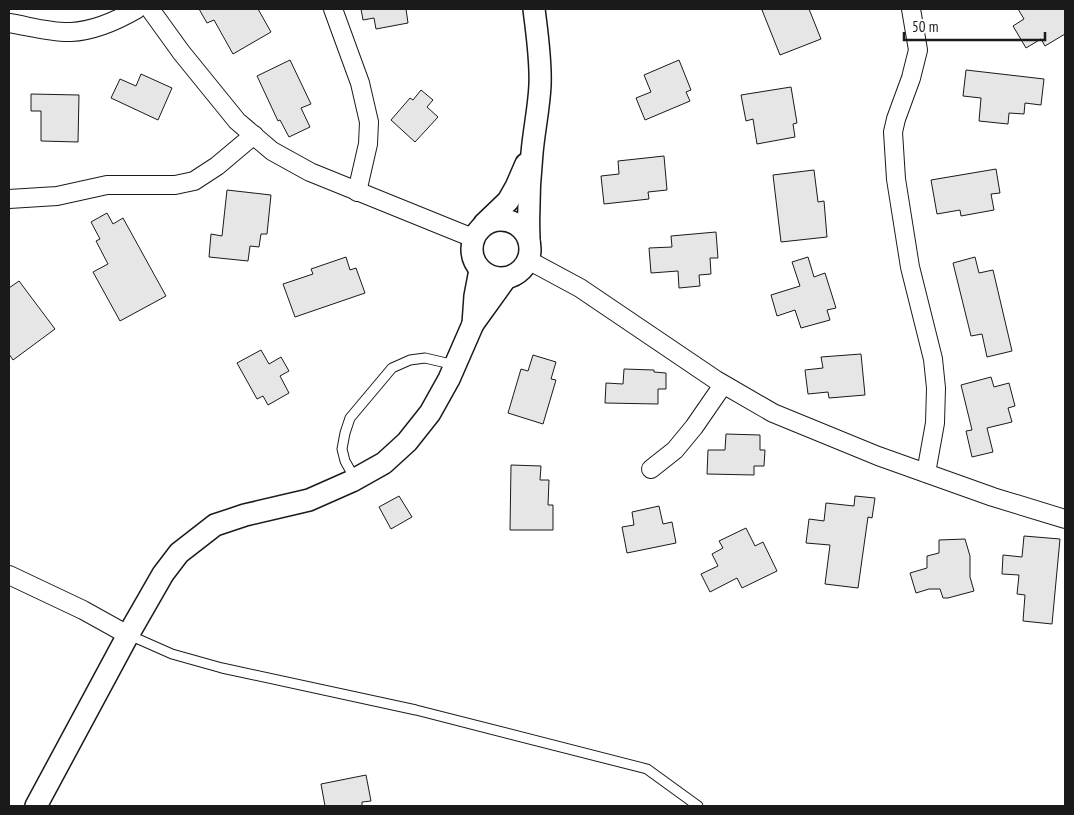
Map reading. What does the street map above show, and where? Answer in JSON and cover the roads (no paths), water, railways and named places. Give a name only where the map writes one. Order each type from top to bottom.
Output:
[{"type":"street","points":[[9,23],[57,32],[72,32],[122,17],[137,9]]},
{"type":"street","points":[[150,9],[181,52],[237,121],[272,151],[310,172],[357,192],[477,232]]},
{"type":"street","points":[[333,9],[360,83],[369,122],[368,144],[357,192]]},
{"type":"street","points":[[532,152],[508,201],[477,232],[472,253],[474,262],[480,270],[497,278],[506,278],[516,274],[523,268],[529,250],[528,205],[540,84],[534,9]]},
{"type":"street","points":[[911,9],[918,50],[893,132],[896,179],[910,267],[933,359],[936,388],[935,423],[926,473]]},
{"type":"street","points":[[9,199],[57,196],[81,189],[107,185],[175,185],[194,181],[217,166],[254,135]]},
{"type":"street","points":[[477,232],[490,221],[499,219],[509,220],[518,225],[525,232],[529,250],[580,288],[723,385],[773,413],[878,456],[993,497],[1065,519]]},
{"type":"street","points":[[473,324],[475,296],[480,270]]},
{"type":"street","points":[[36,806],[128,635],[163,574],[179,553],[215,525],[245,515],[308,500],[384,463],[407,442],[430,413],[455,365],[473,324],[506,278]]},
{"type":"street","points":[[651,469],[675,450],[694,428],[723,385]]},
{"type":"street","points":[[9,575],[83,610],[128,635]]},
{"type":"lane","points":[[354,479],[345,461],[342,449],[350,418],[392,368],[410,360],[425,358],[455,365]]},
{"type":"lane","points":[[128,635],[172,654],[222,668],[416,710],[647,769],[698,806]]}]
